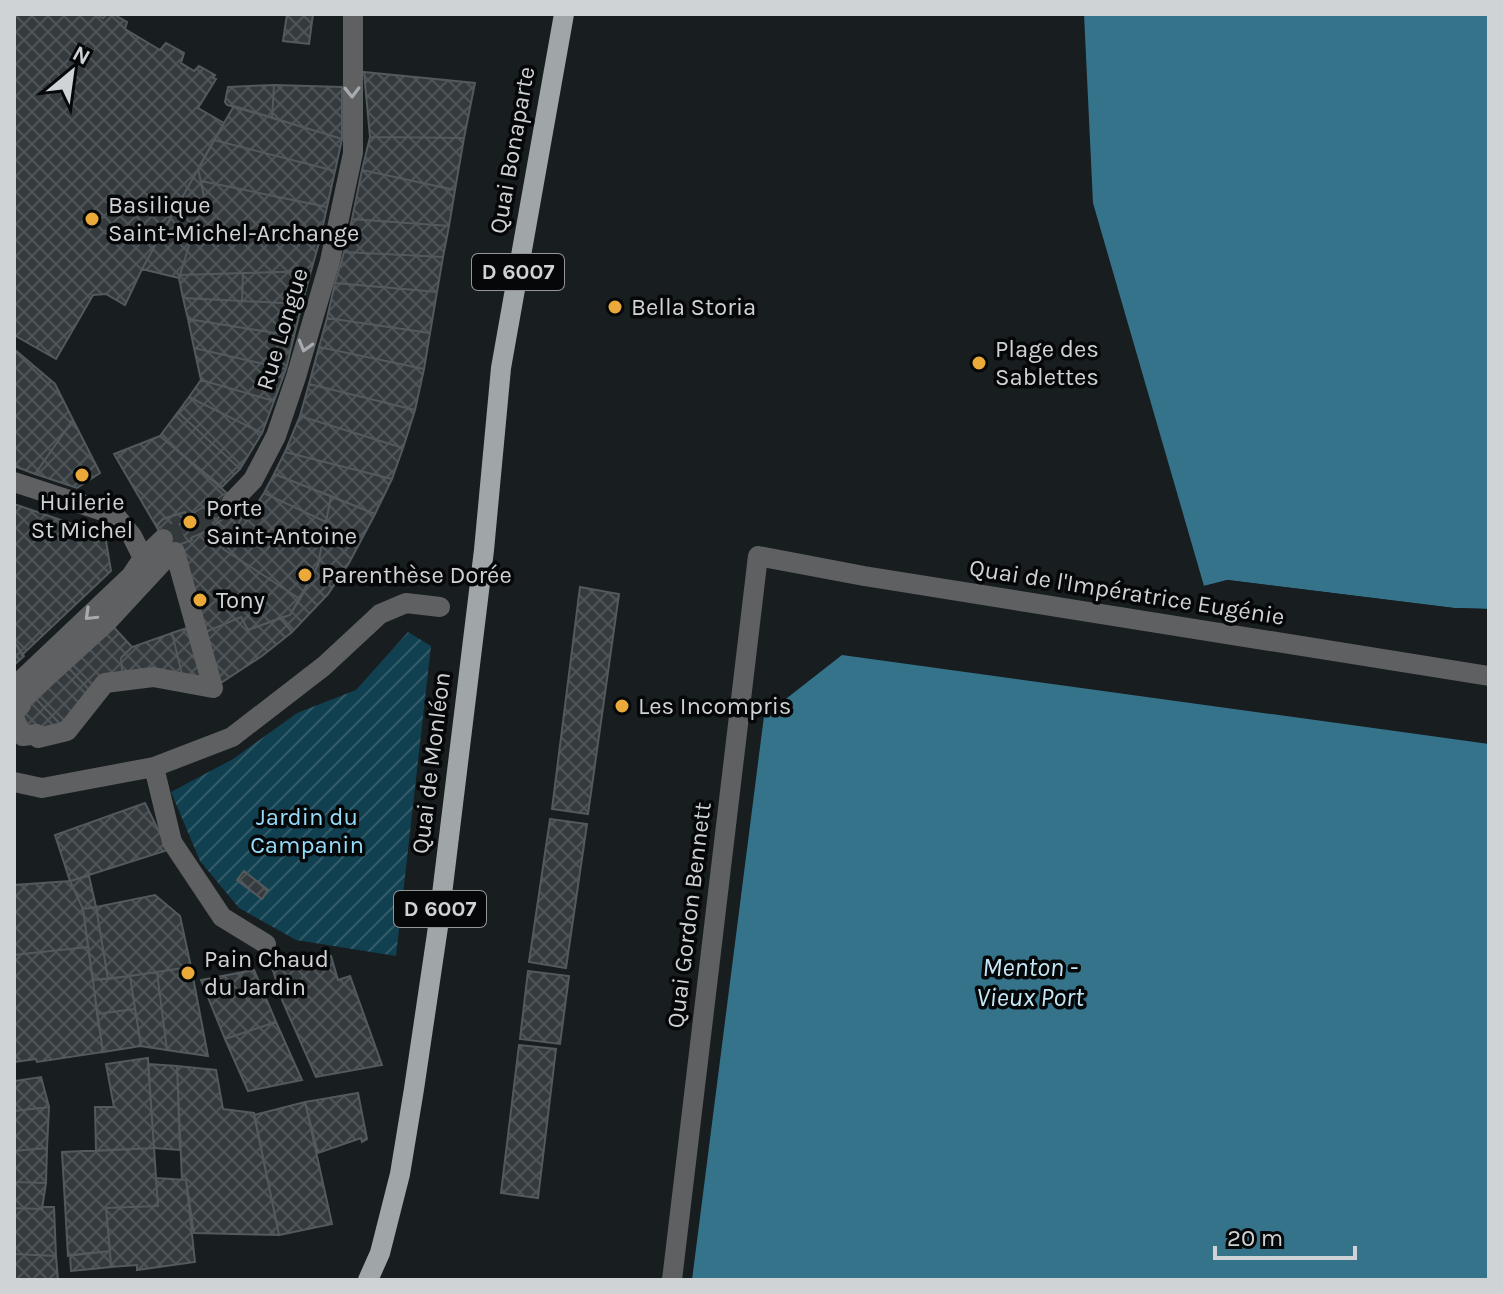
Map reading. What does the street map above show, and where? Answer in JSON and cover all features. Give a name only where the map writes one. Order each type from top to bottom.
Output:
[{"type":"main road","name":"Quai Bonaparte","points":[[486,533],[501,368],[564,14]]},
{"type":"main road","name":"Quai de Monléon","points":[[368,1280],[380,1253],[400,1174],[438,927],[486,533]]},
{"type":"street","name":"Rue Longue","points":[[232,502],[253,480],[276,436],[330,261],[353,153],[353,14]]},
{"type":"street","points":[[14,482],[115,515],[132,536],[143,558]]},
{"type":"street","points":[[14,687],[131,576],[143,558],[163,539]]},
{"type":"street","points":[[175,552],[213,688],[153,677],[105,683],[67,731],[38,738],[36,734],[23,736],[14,715],[21,705],[19,702],[108,621],[175,552]]},
{"type":"street","name":"Quai de l'Impératrice Eugénie","points":[[758,556],[880,579],[1489,676]]},
{"type":"street","name":"Quai Gordon Bennett","points":[[672,1280],[758,556]]},
{"type":"street","points":[[14,782],[42,788],[154,767],[232,737],[324,666],[380,614],[406,603],[440,607]]},
{"type":"street","points":[[154,767],[172,842],[222,917],[266,944]]},
{"type":"green space","name":"Jardin du Campanin","points":[[408,632],[431,646],[396,956],[296,940],[239,908],[200,861],[171,792],[233,759],[297,713],[356,690]]},
{"type":"water","points":[[1084,14],[1489,14],[1489,609],[1454,608],[1228,580],[1204,586],[1093,203]]},
{"type":"water","name":"Menton - Vieux Port","points":[[842,655],[1489,744],[1489,1280],[692,1280],[764,716]]},
{"type":"pier","points":[[1227,580],[1454,608],[1489,609],[1489,613],[1454,612],[1228,584],[1214,588],[1204,586]]},
{"type":"building","name":"Basilique Saint-Michel-Archange","points":[[14,14],[96,14],[103,18],[113,14],[127,22],[125,29],[160,50],[166,43],[184,53],[181,63],[194,71],[199,66],[215,75],[213,78],[216,79],[198,108],[224,123],[125,305],[106,294],[93,295],[56,359],[14,335]]},
{"type":"building","points":[[287,14],[313,14],[309,44],[283,41]]},
{"type":"building","points":[[364,72],[475,83],[464,138],[370,137]]},
{"type":"building","points":[[274,85],[342,87],[342,139],[272,118]]},
{"type":"building","points":[[274,85],[272,118],[225,102],[228,87]]},
{"type":"building","points":[[234,106],[342,139],[335,171],[214,140]]},
{"type":"building","points":[[370,137],[464,138],[455,190],[362,170]]},
{"type":"building","points":[[214,140],[335,171],[327,207],[201,181],[198,169]]},
{"type":"building","points":[[198,169],[204,197],[179,278],[142,269]]},
{"type":"building","points":[[362,170],[455,190],[449,226],[352,219]]},
{"type":"building","points":[[201,181],[327,207],[320,239],[195,226],[204,197]]},
{"type":"building","points":[[352,219],[449,226],[443,257],[344,252]]},
{"type":"building","points":[[195,226],[320,239],[311,271],[180,275]]},
{"type":"building","points":[[344,252],[443,257],[437,292],[335,283]]},
{"type":"building","points":[[311,271],[302,304],[242,301],[243,273]]},
{"type":"building","points":[[243,273],[242,301],[183,298],[180,275]]},
{"type":"building","points":[[335,283],[437,292],[430,333],[327,318]]},
{"type":"building","points":[[183,298],[302,304],[294,336],[188,319]]},
{"type":"building","points":[[327,318],[430,333],[424,369],[319,347]]},
{"type":"building","points":[[188,319],[294,336],[286,369],[194,348]]},
{"type":"building","points":[[319,347],[424,369],[415,410],[309,384]]},
{"type":"building","points":[[194,348],[286,369],[274,401],[201,380]]},
{"type":"building","points":[[14,349],[55,384],[73,420],[35,474],[14,466]]},
{"type":"building","points":[[201,380],[274,401],[262,433],[189,397]]},
{"type":"building","points":[[309,384],[415,410],[403,448],[300,416]]},
{"type":"building","points":[[189,397],[262,433],[240,469],[178,412]]},
{"type":"building","points":[[178,412],[240,469],[222,487],[160,436]]},
{"type":"building","points":[[300,416],[403,448],[392,479],[285,452]]},
{"type":"building","points":[[73,420],[100,473],[77,488],[35,474]]},
{"type":"building","points":[[160,436],[227,493],[187,517],[185,512],[163,519],[156,526],[114,454]]},
{"type":"building","points":[[285,452],[392,479],[375,514],[274,474]]},
{"type":"building","points":[[274,474],[331,496],[326,522],[264,493]]},
{"type":"building","name":"Porte Saint-Antoine","points":[[227,493],[237,509],[192,540],[168,549],[156,526],[163,519],[185,512],[187,517]]},
{"type":"building","points":[[264,493],[326,522],[318,565],[300,599],[223,549],[243,516],[246,521]]},
{"type":"building","points":[[331,496],[375,514],[349,563],[328,594],[292,632],[280,618],[290,615],[318,565]]},
{"type":"building","points":[[14,504],[105,535],[111,571],[22,655],[14,641]]},
{"type":"building","points":[[237,509],[243,516],[223,549],[300,599],[290,615],[248,630],[241,617],[203,633],[168,549],[192,540]]},
{"type":"building","points":[[580,587],[619,594],[588,814],[552,809]]},
{"type":"building","points":[[241,617],[248,630],[280,618],[292,632],[213,688],[203,633]]},
{"type":"building","points":[[108,621],[132,647],[121,658],[123,681],[95,696],[63,662]]},
{"type":"building","points":[[196,625],[213,688],[184,683],[172,633]]},
{"type":"building","points":[[172,633],[184,683],[123,681],[121,658],[132,647]]},
{"type":"building","points":[[14,641],[24,656],[14,665]]},
{"type":"building","points":[[63,662],[95,696],[67,731],[30,693]]},
{"type":"building","points":[[30,693],[67,731],[38,738],[14,718]]},
{"type":"building","points":[[145,803],[168,850],[70,881],[55,835]]},
{"type":"building","points":[[550,819],[587,824],[566,968],[529,962]]},
{"type":"building","points":[[244,871],[268,890],[262,899],[237,880]]},
{"type":"building","points":[[89,876],[96,907],[83,909],[70,881]]},
{"type":"building","points":[[70,881],[83,909],[88,947],[14,955],[14,885]]},
{"type":"building","points":[[155,895],[180,916],[191,967],[108,979],[96,907]]},
{"type":"building","points":[[96,907],[108,979],[93,980],[83,909]]},
{"type":"building","points":[[88,947],[103,1052],[37,1062],[36,1059],[14,1062],[14,955]]},
{"type":"building","points":[[331,956],[338,980],[350,976],[382,1065],[316,1077],[282,1000],[272,967],[308,960],[308,963]]},
{"type":"building","points":[[191,967],[208,1056],[167,1050],[157,972]]},
{"type":"building","points":[[254,970],[276,1022],[225,1039],[201,980]]},
{"type":"building","points":[[528,971],[569,976],[560,1044],[520,1039]]},
{"type":"building","points":[[157,972],[167,1050],[141,1046],[130,976]]},
{"type":"building","points":[[130,976],[135,1009],[97,1014],[93,980]]},
{"type":"building","points":[[135,1009],[141,1046],[103,1052],[97,1014]]},
{"type":"building","points":[[276,1022],[302,1080],[248,1091],[225,1039]]},
{"type":"building","points":[[519,1045],[556,1049],[538,1198],[501,1193]]},
{"type":"building","points":[[148,1058],[154,1148],[96,1151],[95,1107],[114,1107],[106,1064]]},
{"type":"building","points":[[148,1064],[177,1066],[180,1150],[154,1148]]},
{"type":"building","points":[[177,1066],[216,1070],[223,1109],[254,1113],[279,1235],[194,1233],[186,1180],[182,1180]]},
{"type":"building","points":[[41,1077],[49,1107],[14,1111],[14,1081]]},
{"type":"building","points":[[358,1093],[367,1139],[362,1142],[361,1138],[318,1153],[305,1102]]},
{"type":"building","points":[[305,1102],[332,1224],[279,1235],[254,1115]]},
{"type":"building","points":[[49,1107],[47,1148],[14,1151],[14,1111]]},
{"type":"building","points":[[47,1148],[46,1183],[14,1182],[14,1151]]},
{"type":"building","points":[[154,1148],[158,1206],[106,1208],[110,1251],[68,1256],[62,1152]]},
{"type":"building","points":[[156,1178],[186,1180],[195,1262],[137,1270],[137,1265],[111,1267],[106,1208],[158,1206]]},
{"type":"building","points":[[14,1182],[46,1183],[42,1209],[14,1208]]},
{"type":"building","points":[[54,1207],[56,1256],[14,1254],[14,1208]]},
{"type":"building","points":[[110,1251],[111,1267],[71,1271],[70,1255]]},
{"type":"building","points":[[14,1254],[56,1256],[58,1280],[14,1280]]},
{"type":"tunnel","points":[[163,539],[200,522],[232,502]]},
{"type":"place","name":"Basilique Saint-Michel-Archange","points":[[92,219]]},
{"type":"place","name":"Bella Storia","points":[[615,307]]},
{"type":"place","name":"Plage des Sablettes","points":[[979,363]]},
{"type":"place","name":"Huilerie St Michel","points":[[82,475]]},
{"type":"place","name":"Porte Saint-Antoine","points":[[190,522]]},
{"type":"place","name":"Parenthèse Dorée","points":[[305,575]]},
{"type":"place","name":"Tony","points":[[200,600]]},
{"type":"place","name":"Les Incompris","points":[[622,706]]},
{"type":"place","name":"Pain Chaud du Jardin","points":[[188,973]]}]
